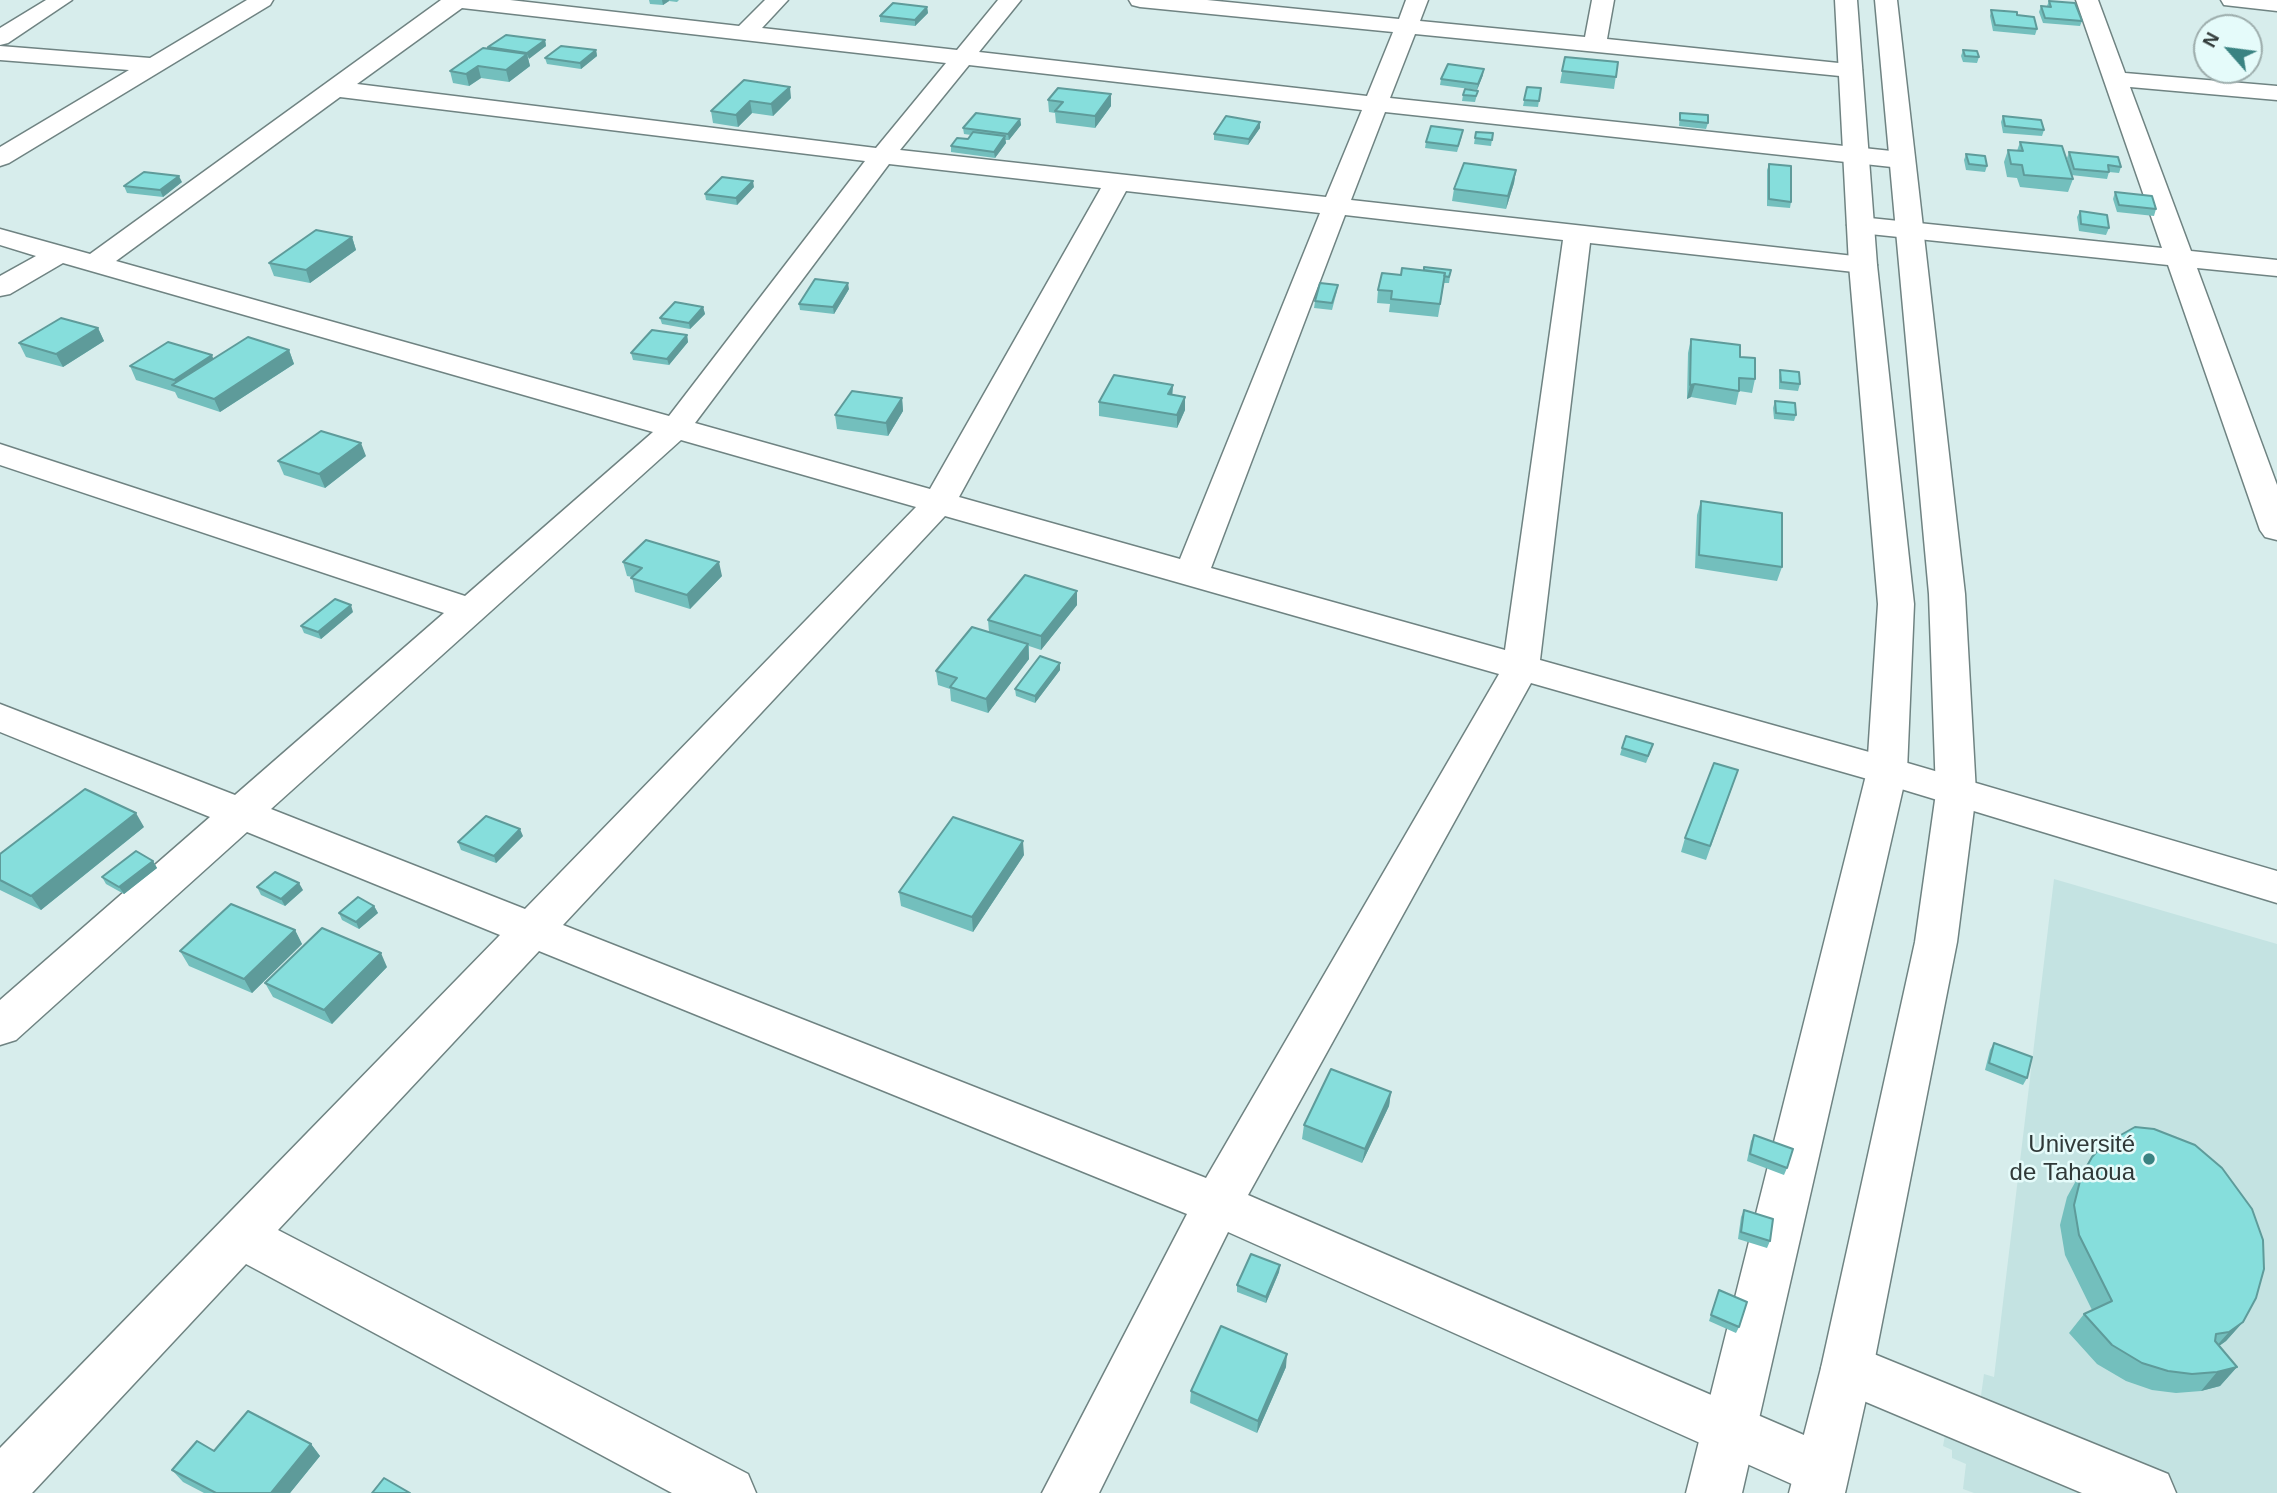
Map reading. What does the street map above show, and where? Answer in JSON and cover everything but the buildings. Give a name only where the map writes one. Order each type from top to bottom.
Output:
[{"type":"street","points":[[0,38],[61,0]]},
{"type":"street","points":[[0,158],[262,0]]},
{"type":"street","points":[[452,0],[1900,160]]},
{"type":"street","points":[[94,264],[458,0]]},
{"type":"street","points":[[744,33],[777,0]]},
{"type":"street","points":[[0,1027],[676,428],[882,156],[1010,0]]},
{"type":"street","points":[[1140,0],[1850,70]]},
{"type":"street","points":[[1191,574],[1417,0]]},
{"type":"street","points":[[1595,44],[1603,0]]},
{"type":"street","points":[[1714,1493],[1887,771],[1896,604],[1863,265],[1846,0]]},
{"type":"street","points":[[0,716],[1217,1204],[1730,1430],[1819,1482],[1847,1368],[1936,942],[1956,793],[1947,594],[1900,160],[1886,0]]},
{"type":"street","points":[[2087,0],[2277,530]]},
{"type":"street","points":[[2232,0],[2277,4]]},
{"type":"street","points":[[0,53],[155,65]]},
{"type":"street","points":[[2115,79],[2277,93]]},
{"type":"street","points":[[336,89],[882,156],[1863,265]]},
{"type":"street","points":[[0,1487],[939,503],[1118,181]]},
{"type":"street","points":[[1860,225],[2277,268]]},
{"type":"street","points":[[1070,1493],[1217,1204],[1521,667],[1578,232]]},
{"type":"street","points":[[0,237],[1887,771],[2277,887]]},
{"type":"street","points":[[0,288],[59,254]]},
{"type":"street","points":[[0,454],[471,610]]},
{"type":"street","points":[[240,1235],[728,1493]]},
{"type":"street","points":[[1847,1368],[2148,1493]]},
{"type":"shaded area","name":"Université de Tahaoua","points":[[2054,879],[2277,944],[2277,1493],[1974,1493],[1963,1489],[1966,1464],[1952,1458],[1952,1450],[1943,1446],[1950,1408],[1979,1410],[1984,1374],[1994,1377]]},
{"type":"place","name":"Université de Tahaoua","points":[[2149,1159]]}]
